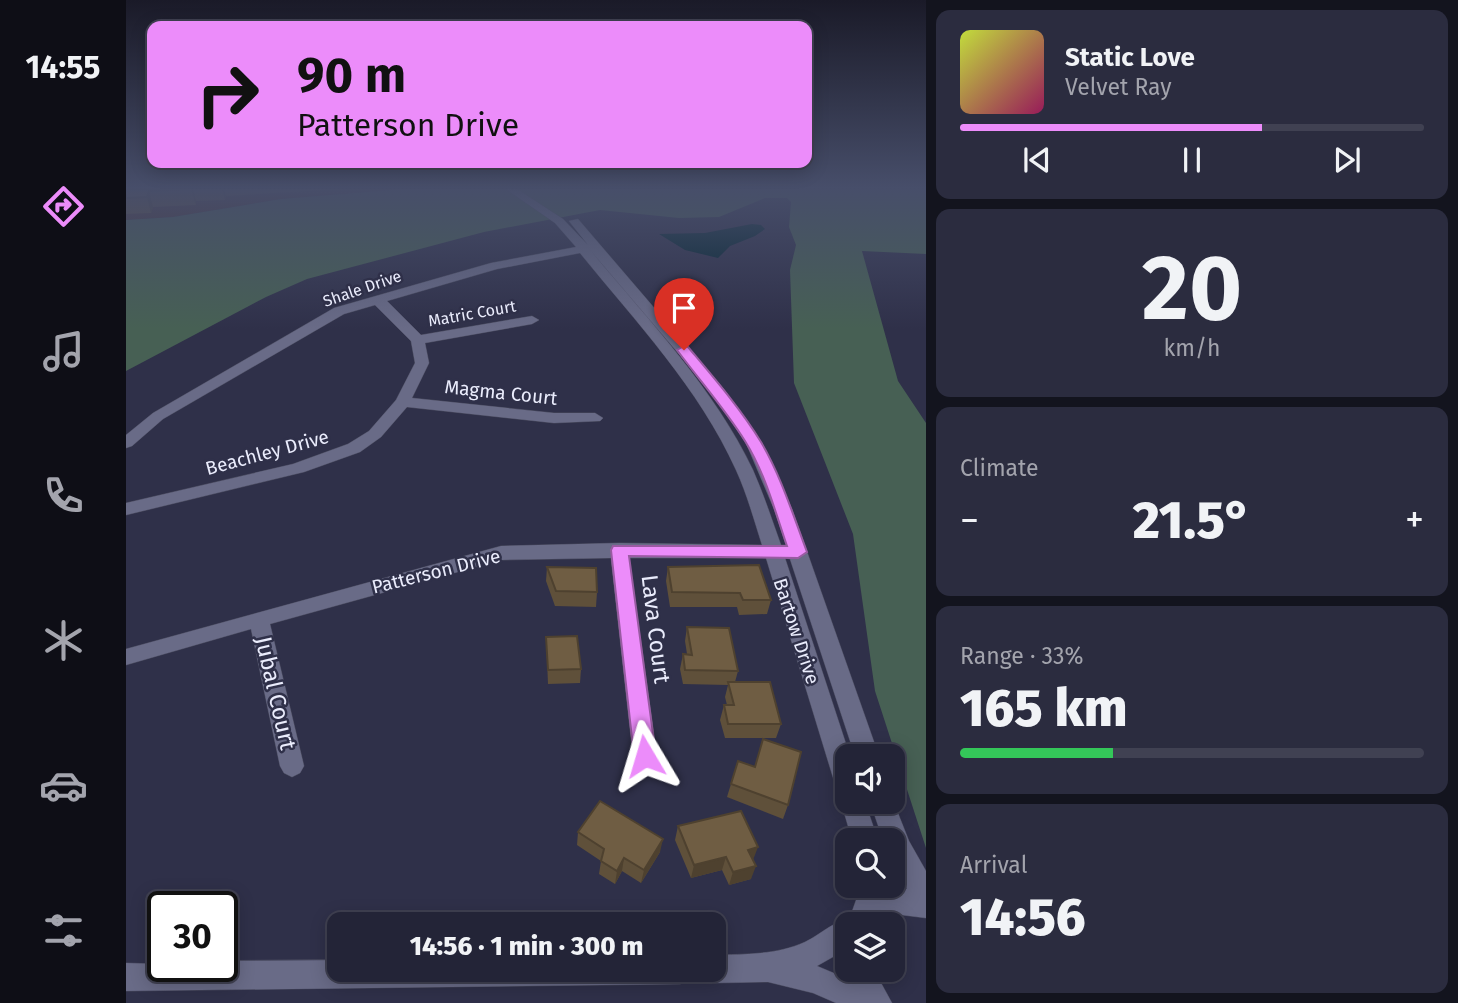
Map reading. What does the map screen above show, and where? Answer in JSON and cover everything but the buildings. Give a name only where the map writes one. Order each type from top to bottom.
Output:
[{"type":"street","name":"Bartow Drive","points":[[576,236],[718,391],[754,443],[770,475],[798,552],[863,744]]},
{"type":"street","name":"Bartow Drive","points":[[582,236],[718,419],[748,475],[835,746]]},
{"type":"street","name":"Shale Drive","points":[[126,443],[158,416],[325,318],[377,299],[514,261],[590,248]]},
{"type":"street","points":[[377,299],[418,340]]},
{"type":"street","name":"Matric Court","points":[[418,340],[532,320]]},
{"type":"street","name":"Beachley Drive","points":[[126,509],[328,459],[354,447],[375,434],[403,402],[422,363],[418,340]]},
{"type":"street","name":"Magma Court","points":[[403,402],[554,418],[595,418]]},
{"type":"street","name":"Patterson Drive","points":[[126,657],[501,553],[619,550],[798,552]]},
{"type":"street","name":"Lava Court","points":[[619,550],[645,756]]},
{"type":"street","name":"Jubal Court","points":[[259,620],[292,766]]},
{"type":"street","points":[[886,814],[896,844],[909,870],[926,894]]},
{"type":"street","points":[[876,912],[894,901],[926,905]]},
{"type":"street","points":[[768,968],[811,954],[835,938]]},
{"type":"street","points":[[726,969],[768,968],[814,979],[870,1003]]},
{"type":"street","points":[[126,977],[327,974]]},
{"type":"street","points":[[864,982],[877,1003]]},
{"type":"green space","points":[[126,236],[470,236],[307,279],[266,297],[126,371]]},
{"type":"green space","points":[[792,236],[926,236],[926,254],[862,251],[898,381],[926,423],[926,848],[905,783],[905,744],[892,744],[875,691],[853,534],[794,383],[790,270],[796,245]]},
{"type":"water","points":[[662,236],[755,236],[730,246],[718,258],[685,250]]},
{"type":"route","points":[[645,756],[619,550],[798,552],[770,475],[754,443],[718,391],[684,350]]}]
